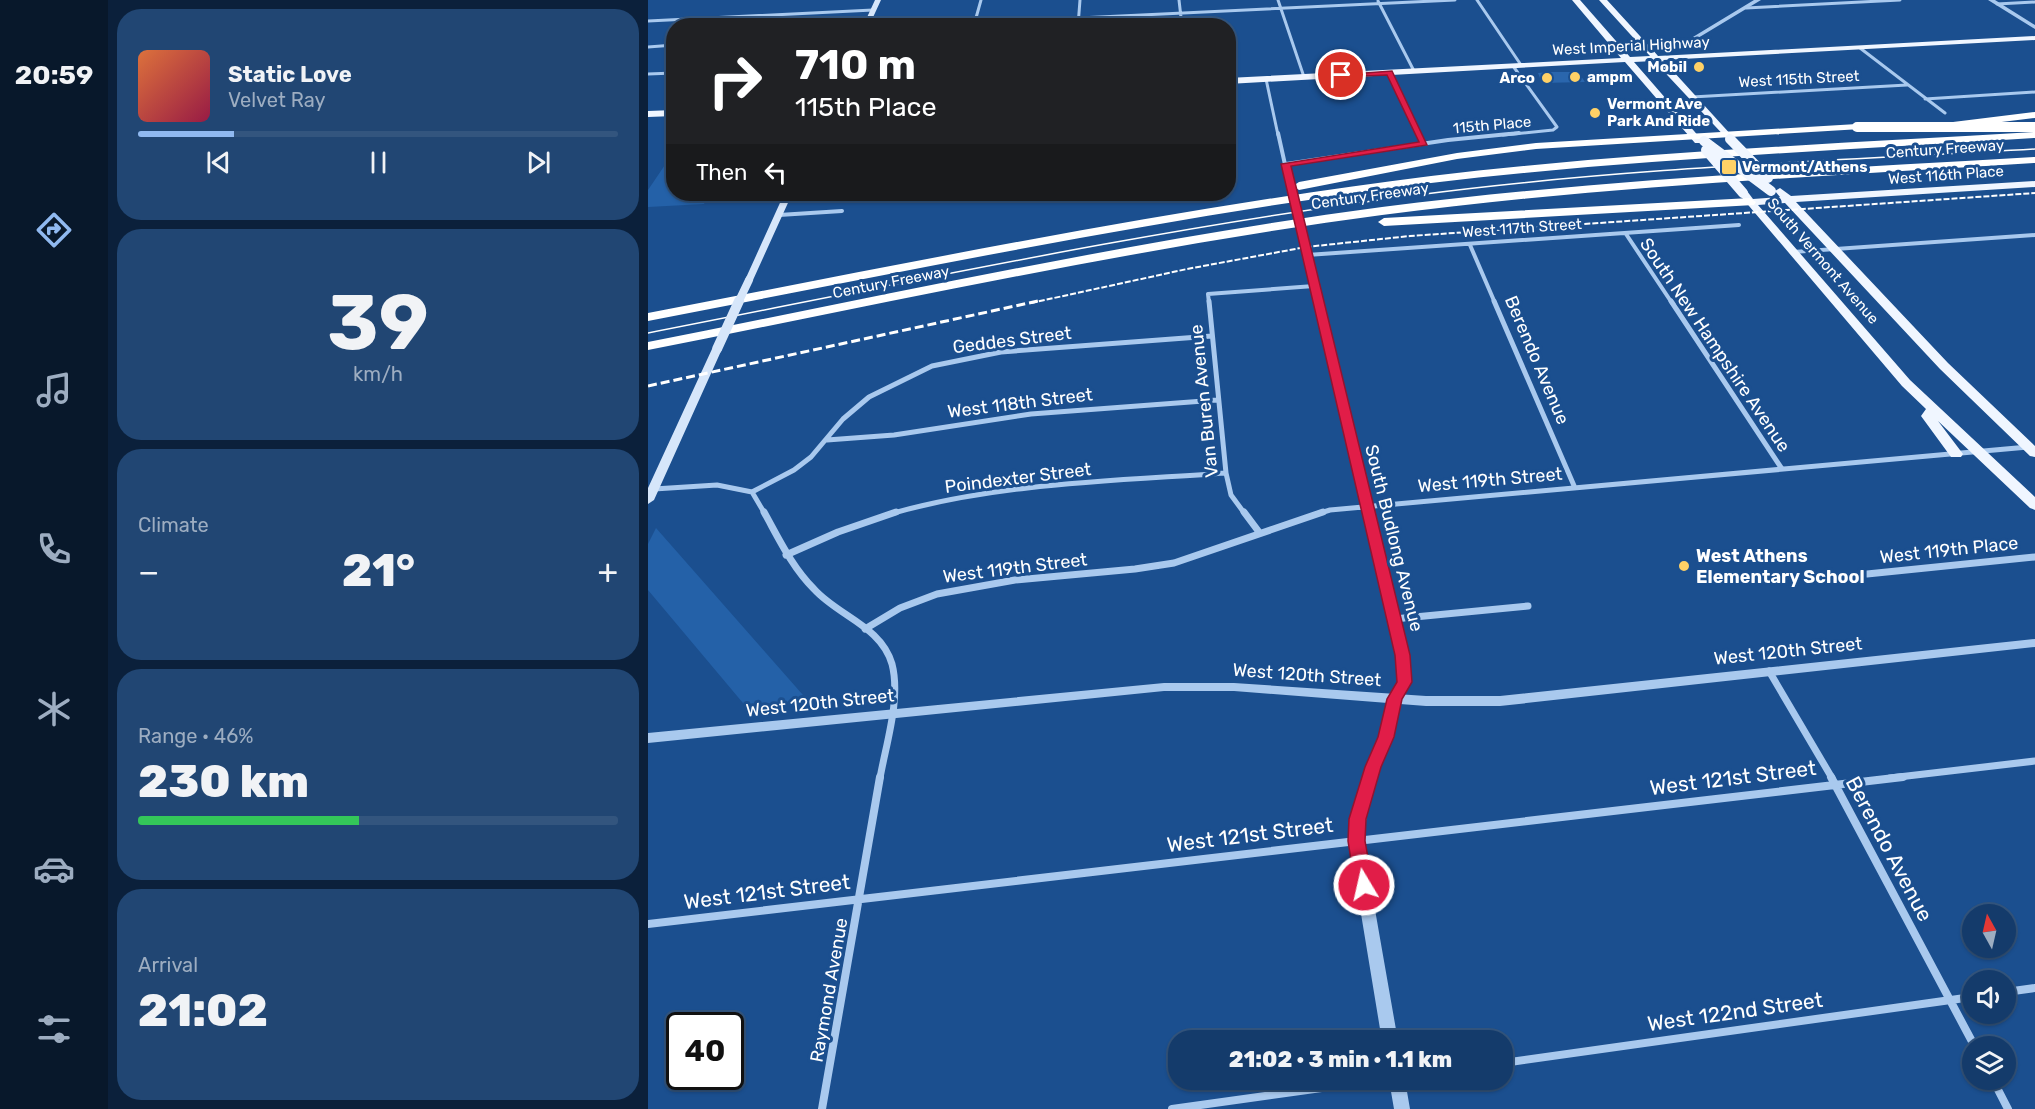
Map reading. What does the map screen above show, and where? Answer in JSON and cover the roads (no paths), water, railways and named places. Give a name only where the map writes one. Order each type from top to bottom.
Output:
[{"type":"highway","points":[[1488,173],[1810,142],[2035,115]]},
{"type":"highway","points":[[1236,199],[1457,156],[1536,146],[1698,139],[1857,127],[2035,127]]},
{"type":"highway","name":"Century Freeway","points":[[648,317],[1077,236],[1282,200],[1488,173],[2035,135]]},
{"type":"highway","points":[[1754,154],[2035,141]]},
{"type":"highway","points":[[1888,169],[1973,157],[2035,153]]},
{"type":"highway","name":"Century Freeway","points":[[648,346],[1190,241],[1319,219],[1510,195],[1888,169],[2035,162]]},
{"type":"highway","points":[[1190,241],[1474,215],[1747,198]]},
{"type":"highway","points":[[1077,236],[1171,212],[1227,201]]},
{"type":"main road","points":[[870,18],[878,0]]},
{"type":"main road","name":"South Vermont Avenue","points":[[1576,0],[1906,383],[2035,505]]},
{"type":"main road","name":"South Vermont Avenue","points":[[1603,0],[1776,191]]},
{"type":"main road","name":"West Imperial Highway","points":[[1236,81],[2035,38]]},
{"type":"main road","points":[[1646,47],[1668,48],[1686,43]]},
{"type":"main road","points":[[1686,43],[1681,49],[1687,57]]},
{"type":"main road","points":[[648,109],[666,108]]},
{"type":"main road","points":[[648,114],[666,113]]},
{"type":"main road","points":[[1698,139],[1789,200]]},
{"type":"main road","name":"West 116th Place","points":[[1747,198],[1789,200],[2035,184]]},
{"type":"main road","name":"South Vermont Avenue","points":[[1789,200],[1944,366],[2032,450]]},
{"type":"main road","points":[[648,500],[785,201]]},
{"type":"main road","points":[[1933,408],[1928,416],[1956,454]]},
{"type":"street","points":[[976,18],[981,0]]},
{"type":"street","points":[[1080,0],[1078,18],[1455,0]]},
{"type":"street","points":[[1179,0],[1181,18]]},
{"type":"street","points":[[1278,0],[1304,77]]},
{"type":"street","points":[[1477,0],[1517,66]]},
{"type":"street","points":[[1686,43],[1758,0]]},
{"type":"street","points":[[1746,8],[1900,0]]},
{"type":"street","points":[[1991,0],[2035,27]]},
{"type":"street","points":[[1379,2],[1414,71]]},
{"type":"street","points":[[1997,4],[2035,2]]},
{"type":"street","points":[[709,18],[873,10]]},
{"type":"street","points":[[648,21],[666,20]]},
{"type":"street","points":[[648,46],[666,45]]},
{"type":"street","points":[[1860,48],[1945,113]]},
{"type":"street","name":"115th Place","points":[[1286,164],[1424,144],[1539,133],[1557,128],[1517,66]]},
{"type":"street","points":[[1389,72],[1424,144]]},
{"type":"street","points":[[648,74],[666,73]]},
{"type":"street","name":"South Budlong Avenue","points":[[1266,79],[1402,655],[1404,682],[1395,699],[1386,737],[1364,794],[1356,841],[1388,1030]]},
{"type":"street","name":"West 115th Street","points":[[1692,97],[1907,85]]},
{"type":"street","points":[[1925,99],[2035,92]]},
{"type":"street","points":[[779,215],[842,210]]},
{"type":"street","name":"West 117th Street","points":[[1307,255],[1739,225]]},
{"type":"street","name":"South New Hampshire Avenue","points":[[1626,234],[1782,470]]},
{"type":"street","points":[[1793,252],[2035,235]]},
{"type":"street","name":"Berendo Avenue","points":[[1470,245],[1575,488]]},
{"type":"street","name":"Van Buren Avenue","points":[[1259,532],[1231,495],[1226,473],[1208,294],[1314,286]]},
{"type":"street","name":"Geddes Street","points":[[752,492],[794,470],[811,457],[843,419],[869,397],[912,374],[951,360],[1001,352],[1212,336]]},
{"type":"street","name":"West 118th Street","points":[[827,440],[856,440],[1010,416],[1217,400]]},
{"type":"street","name":"West 119th Street","points":[[865,629],[900,607],[951,589],[1174,564],[1219,551],[1259,532],[1329,510],[1956,454],[2032,450]]},
{"type":"street","name":"Poindexter Street","points":[[786,555],[876,518],[986,493],[1226,473]]},
{"type":"street","points":[[653,489],[717,485],[752,492]]},
{"type":"street","name":"Raymond Avenue","points":[[752,492],[770,521],[786,555],[822,598],[883,645],[895,673],[891,714],[822,1109]]},
{"type":"street","name":"West 119th Place","points":[[1867,574],[2035,557]]},
{"type":"street","points":[[1394,619],[1528,606]]},
{"type":"street","name":"West 120th Street","points":[[648,738],[1164,687],[1234,687],[1395,699],[1500,701],[2035,643]]},
{"type":"street","name":"Berendo Avenue","points":[[1769,671],[1835,784],[1969,1036]]},
{"type":"street","name":"West 121st Street","points":[[648,924],[2035,761]]},
{"type":"street","points":[[2016,991],[2035,988]]},
{"type":"street","name":"West 122nd Street","points":[[1513,1062],[1962,998]]},
{"type":"street","points":[[1172,1109],[1308,1090]]},
{"type":"street","points":[[1398,1090],[1401,1109]]},
{"type":"street","points":[[1998,1090],[2008,1109]]},
{"type":"tram line","points":[[648,333],[1128,240],[1320,208],[1417,195],[1648,172],[2035,149]]},
{"type":"railway","points":[[1031,303],[1187,269],[1306,247],[1410,236],[2035,193]]},
{"type":"railway","points":[[648,386],[1038,301]]},
{"type":"place","name":"Mobil","points":[[1699,67]]},
{"type":"place","name":"ampm","points":[[1575,77]]},
{"type":"place","name":"Arco","points":[[1547,78]]},
{"type":"place","name":"Vermont Ave Park And Ride","points":[[1595,113]]},
{"type":"place","name":"Vermont/Athens","points":[[1729,167]]},
{"type":"place","name":"West Athens Elementary School","points":[[1684,566]]}]
